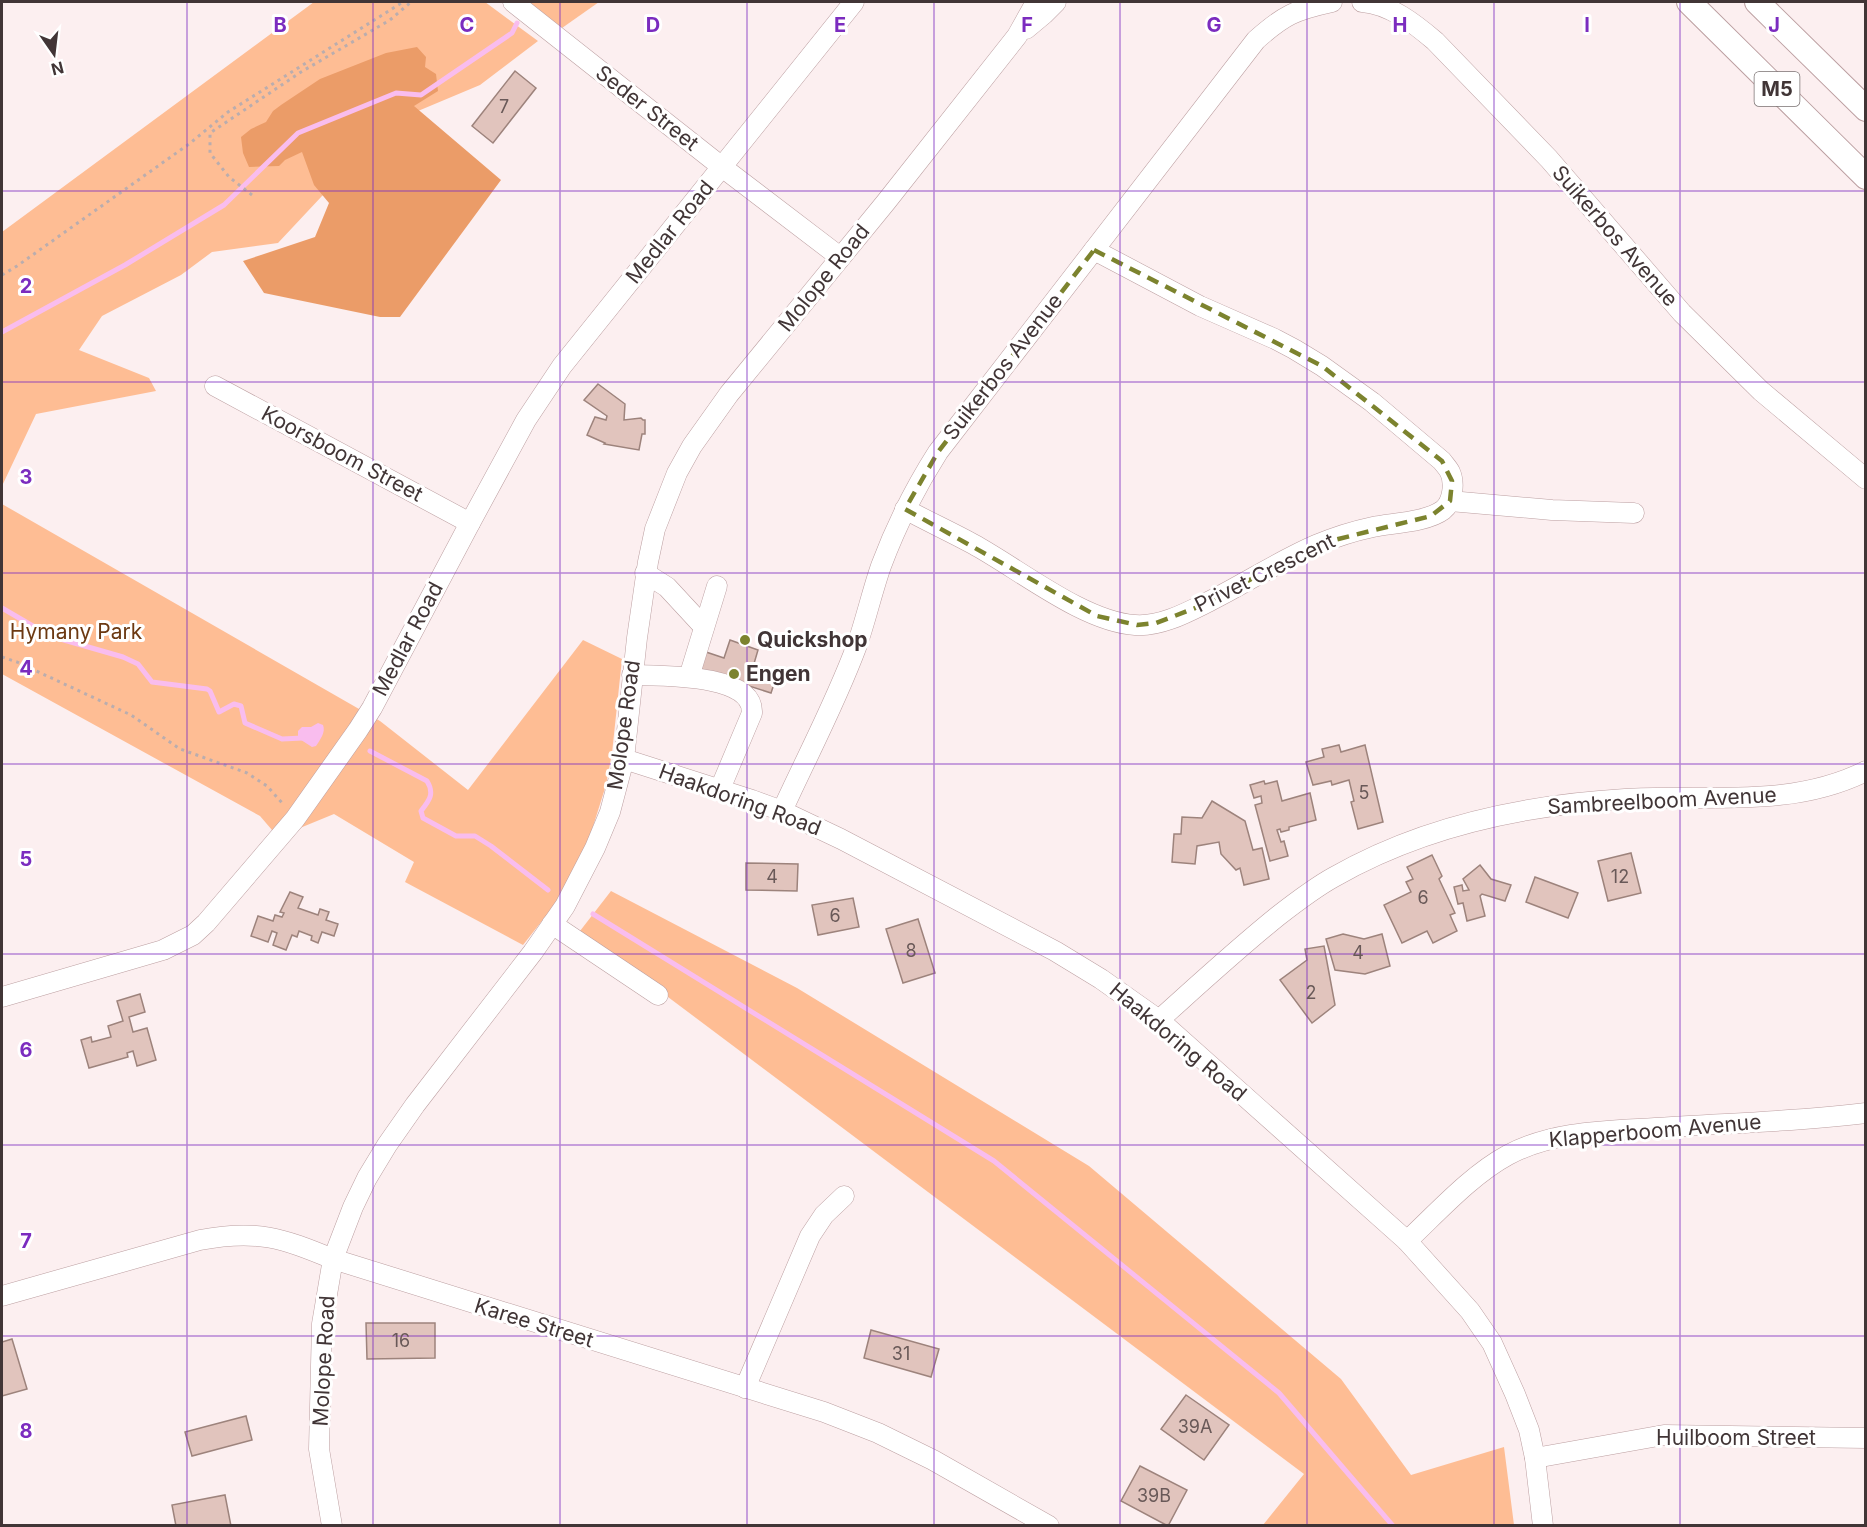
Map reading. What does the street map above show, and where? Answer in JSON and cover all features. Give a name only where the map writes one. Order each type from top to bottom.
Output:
[{"type":"main road","name":"M5","points":[[1689,2],[1866,177]]},
{"type":"main road","name":"M5","points":[[1757,2],[1866,109]]},
{"type":"street","name":"Seder Street","points":[[513,2],[840,257]]},
{"type":"street","name":"Medlar Road","points":[[2,997],[163,950],[187,939],[206,923],[295,819],[372,708],[526,420],[562,366],[854,2]]},
{"type":"street","name":"Molope Road","points":[[332,1526],[320,1449],[322,1324],[333,1259],[353,1207],[387,1145],[533,952],[565,906],[596,848],[610,812],[624,759],[645,573],[655,530],[677,472],[692,446],[742,379],[1017,36],[1036,2]]},
{"type":"street","name":"Molope Road","points":[[1017,36],[1056,2]]},
{"type":"street","name":"Suikerbos Avenue","points":[[782,811],[836,696],[858,643],[880,568],[905,509],[919,481],[938,452],[1256,40],[1280,19],[1303,8],[1332,2]]},
{"type":"street","name":"Suikerbos Avenue","points":[[1362,2],[1389,9],[1415,24],[1435,41],[1549,159],[1682,313],[1761,390],[1866,479]]},
{"type":"street","points":[[1094,250],[1200,306],[1275,339],[1322,366],[1372,402],[1442,461],[1452,481],[1450,501],[1552,510],[1634,513]]},
{"type":"street","name":"Koorsboom Street","points":[[215,386],[470,523]]},
{"type":"street","name":"Privet Crescent","points":[[905,509],[974,544],[1072,604],[1107,620],[1137,625],[1165,621],[1198,607],[1295,554],[1318,544],[1373,527],[1431,516],[1443,509],[1450,501]]},
{"type":"street","points":[[645,573],[667,587],[704,627]]},
{"type":"street","points":[[689,677],[717,586]]},
{"type":"street","points":[[632,675],[689,677],[714,682],[743,692],[749,698],[752,713],[720,789]]},
{"type":"street","name":"Haakdoring Road","points":[[624,759],[782,811],[841,838],[1055,951],[1101,979],[1159,1020],[1407,1241],[1470,1311],[1492,1344],[1515,1394],[1528,1430],[1535,1458],[1543,1526]]},
{"type":"street","name":"Sambreelboom Avenue","points":[[1159,1020],[1254,935],[1333,877],[1384,852],[1447,828],[1498,814],[1581,803],[1626,799],[1737,798],[1800,793],[1832,785],[1866,771]]},
{"type":"street","points":[[552,924],[658,995]]},
{"type":"street","name":"Klapperboom Avenue","points":[[1407,1241],[1480,1173],[1534,1143],[1563,1136],[1608,1131],[1866,1113]]},
{"type":"street","points":[[745,1388],[810,1236],[824,1215],[844,1196]]},
{"type":"street","name":"Karee Street","points":[[2,1296],[200,1239],[222,1235],[264,1236],[288,1241],[333,1259],[824,1412],[878,1433],[933,1460],[1049,1526]]},
{"type":"street","name":"Huilboom Street","points":[[1535,1458],[1664,1435],[1866,1438]]},
{"type":"path","points":[[2,275],[189,144],[228,112],[403,2]]},
{"type":"path","points":[[252,195],[229,177],[210,153],[210,133],[301,72],[390,20],[411,2]]},
{"type":"path","points":[[2,657],[131,715],[180,749],[247,773],[267,786],[295,819]]},
{"type":"highlighted area","points":[[1094,250],[1322,366],[1442,461],[1452,481],[1450,501],[1431,516],[1318,544],[1198,607],[1156,623],[1137,625],[1097,616],[905,509],[938,452]]},
{"type":"green space","points":[[314,2],[485,2],[538,41],[480,85],[418,111],[322,196],[278,243],[212,252],[181,275],[102,316],[79,350],[149,378],[156,391],[36,414],[2,486],[2,232]]},
{"type":"green space","points":[[529,2],[599,2],[562,28]]},
{"type":"green space","name":"Hymany Park","points":[[2,504],[380,721],[468,790],[583,640],[622,659],[612,753],[606,785],[590,836],[556,903],[523,945],[405,882],[414,862],[334,814],[278,837],[260,816],[2,674]]},
{"type":"green space","points":[[611,891],[797,988],[1089,1166],[1341,1379],[1411,1475],[1504,1447],[1514,1525],[1263,1525],[1304,1474],[580,931]]},
{"type":"shaded area","points":[[417,47],[426,57],[425,67],[436,74],[438,91],[414,106],[501,180],[400,317],[380,317],[264,293],[243,261],[315,237],[329,203],[314,185],[302,152],[285,160],[279,166],[249,167],[243,153],[241,137],[266,122],[273,111],[320,79],[386,53]]},
{"type":"shaded area","points":[[318,723],[323,725],[324,730],[316,746],[312,747],[298,738],[298,731],[302,727],[311,727]]},
{"type":"building","points":[[515,71],[536,88],[493,143],[472,126]]},
{"type":"building","points":[[598,384],[625,404],[624,420],[641,418],[645,420],[645,434],[642,434],[639,450],[604,444],[587,435],[595,417],[606,420],[607,416],[584,400]]},
{"type":"building","points":[[730,640],[758,650],[753,667],[777,675],[771,693],[693,668],[700,650],[724,658]]},
{"type":"building","points":[[1339,745],[1341,752],[1365,745],[1383,822],[1358,829],[1351,802],[1354,801],[1349,780],[1332,785],[1331,781],[1313,785],[1306,762],[1324,757],[1322,749]]},
{"type":"building","points":[[1264,781],[1265,784],[1277,781],[1282,801],[1310,793],[1316,820],[1289,827],[1289,830],[1281,832],[1280,829],[1277,830],[1281,842],[1284,841],[1288,856],[1270,861],[1255,805],[1262,803],[1261,796],[1254,798],[1250,785]]},
{"type":"building","points":[[1212,801],[1245,821],[1253,850],[1262,848],[1269,879],[1244,885],[1240,868],[1236,870],[1221,854],[1219,842],[1197,846],[1195,864],[1172,862],[1174,834],[1181,834],[1182,817],[1202,818]]},
{"type":"building","points":[[1631,853],[1641,893],[1608,901],[1598,861]]},
{"type":"building","points":[[1432,855],[1442,876],[1439,879],[1455,913],[1450,915],[1457,931],[1433,943],[1427,931],[1402,943],[1384,905],[1411,892],[1406,882],[1413,879],[1407,867]]},
{"type":"building","points":[[746,863],[798,864],[797,891],[746,890]]},
{"type":"building","points":[[1480,865],[1491,879],[1511,885],[1505,901],[1482,894],[1480,896],[1485,916],[1467,921],[1463,903],[1458,904],[1454,887],[1462,885],[1463,891],[1469,890],[1463,879]]},
{"type":"building","points":[[1535,877],[1578,893],[1568,918],[1526,902]]},
{"type":"building","points":[[290,892],[303,897],[298,908],[318,915],[320,909],[329,912],[326,920],[338,924],[334,936],[322,932],[318,943],[311,940],[312,936],[299,931],[297,937],[292,935],[286,950],[273,945],[277,933],[272,931],[268,942],[251,936],[258,916],[273,921],[275,915],[282,917],[284,913],[280,912]]},
{"type":"building","points":[[853,898],[859,927],[818,935],[812,905]]},
{"type":"building","points":[[918,919],[935,973],[903,983],[886,929]]},
{"type":"building","points":[[1343,934],[1364,939],[1382,934],[1390,966],[1365,974],[1335,970],[1326,939]]},
{"type":"building","points":[[1324,946],[1335,1005],[1312,1023],[1280,980],[1307,960],[1305,949]]},
{"type":"building","points":[[140,994],[145,1012],[129,1017],[133,1032],[147,1028],[156,1060],[137,1066],[133,1051],[127,1053],[128,1057],[89,1068],[81,1040],[91,1037],[92,1042],[111,1037],[108,1026],[123,1021],[117,1001]]},
{"type":"building","points":[[366,1323],[435,1323],[435,1358],[367,1359]]},
{"type":"building","points":[[871,1330],[939,1349],[931,1377],[864,1358]]},
{"type":"building","points":[[12,1339],[27,1389],[2,1396],[2,1342]]},
{"type":"building","points":[[1186,1395],[1229,1425],[1204,1460],[1161,1429]]},
{"type":"building","points":[[246,1416],[252,1440],[192,1456],[185,1432]]},
{"type":"building","points":[[1140,1466],[1187,1490],[1168,1526],[1121,1501]]},
{"type":"building","points":[[225,1495],[231,1526],[176,1526],[172,1505]]},
{"type":"waterway","points":[[2,332],[125,265],[224,205],[298,133],[396,93],[421,95],[512,33],[517,23]]},
{"type":"waterway","points":[[2,608],[50,636],[123,657],[138,664],[152,682],[207,689],[219,712],[234,704],[241,706],[245,723],[282,739],[303,738]]},
{"type":"waterway","points":[[370,751],[427,781],[431,794],[429,801],[421,811],[423,818],[456,836],[475,836],[548,890]]},
{"type":"waterway","points":[[593,914],[994,1161],[1279,1393],[1393,1526]]},
{"type":"place","name":"Quickshop","points":[[745,640]]},
{"type":"place","name":"Engen","points":[[734,674]]}]
